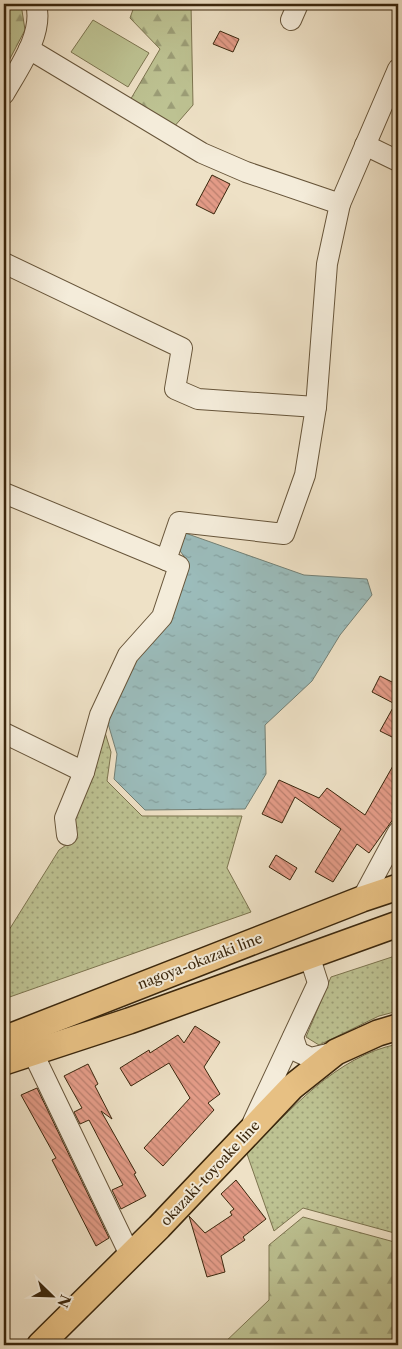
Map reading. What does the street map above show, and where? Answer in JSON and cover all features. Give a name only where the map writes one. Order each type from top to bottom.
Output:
[{"type":"main road","name":"nagoya-okazaki line","points":[[4,1039],[362,899],[398,887]]},
{"type":"main road","points":[[4,1062],[129,1021],[398,924]]},
{"type":"main road","name":"okazaki-toyoake line","points":[[40,1345],[292,1087],[336,1052],[378,1033],[398,1027]]},
{"type":"street","points":[[4,94],[29,49],[39,15],[36,4]]},
{"type":"street","points":[[29,49],[202,153],[246,172],[340,204]]},
{"type":"street","points":[[166,560],[179,522],[284,534],[305,475],[316,407],[327,264],[340,204],[398,69]]},
{"type":"street","points":[[366,145],[398,161]]},
{"type":"street","points":[[4,263],[182,348],[175,389],[198,399],[316,407]]},
{"type":"street","points":[[4,493],[179,566],[162,617],[128,654],[100,714],[84,772],[65,818],[67,835]]},
{"type":"street","points":[[4,733],[84,772]]},
{"type":"street","points":[[362,899],[398,832]]},
{"type":"street","points":[[249,1130],[318,983],[309,955]]},
{"type":"street","points":[[293,1038],[298,1052],[311,1058],[336,1052]]},
{"type":"street","points":[[33,1052],[130,1255]]},
{"type":"green space","points":[[4,4],[21,4],[25,30],[4,70]]},
{"type":"green space","points":[[135,4],[191,4],[193,105],[173,128],[129,102],[160,49],[130,18]]},
{"type":"green space","points":[[93,20],[149,53],[128,87],[71,52]]},
{"type":"green space","points":[[103,726],[111,752],[107,781],[142,816],[242,816],[227,868],[251,912],[4,999],[4,938],[59,850],[75,839],[73,820]]},
{"type":"green space","points":[[398,955],[398,1011],[379,1016],[319,1045],[306,1037],[331,977]]},
{"type":"green space","points":[[398,1044],[398,1234],[303,1208],[274,1231],[247,1154],[297,1103],[334,1073],[354,1060],[375,1050]]},
{"type":"green space","points":[[303,1217],[398,1243],[398,1345],[222,1345],[269,1300],[269,1245]]},
{"type":"water","points":[[185,533],[304,575],[367,579],[372,595],[340,635],[312,681],[265,725],[266,774],[245,809],[145,810],[114,779],[117,754],[107,720],[135,660],[188,562],[178,548]]},
{"type":"building","points":[[220,31],[239,39],[233,52],[213,44]]},
{"type":"building","points":[[212,175],[230,184],[214,214],[196,205]]},
{"type":"building","points":[[380,676],[398,685],[398,740],[380,731],[395,704],[372,692]]},
{"type":"building","points":[[398,757],[398,801],[392,813],[396,815],[369,853],[357,844],[333,882],[315,872],[341,829],[295,797],[282,823],[262,814],[279,780],[319,798],[327,788],[365,815]]},
{"type":"building","points":[[276,855],[297,868],[290,880],[269,867]]},
{"type":"building","points":[[195,1026],[220,1042],[204,1067],[220,1094],[208,1103],[214,1110],[163,1166],[144,1148],[190,1098],[169,1063],[131,1086],[120,1068],[149,1050],[150,1053],[178,1035],[184,1043]]},
{"type":"building","points":[[88,1064],[98,1084],[95,1086],[112,1119],[101,1111],[136,1173],[134,1174],[146,1196],[121,1209],[112,1190],[123,1185],[89,1120],[80,1124],[74,1112],[82,1108],[64,1076]]},
{"type":"building","points":[[37,1088],[109,1238],[96,1246],[52,1160],[56,1158],[21,1095]]},
{"type":"building","points":[[236,1180],[266,1219],[243,1237],[245,1240],[221,1256],[225,1272],[207,1277],[189,1216],[205,1233],[232,1215],[230,1212],[234,1209],[221,1194]]}]
